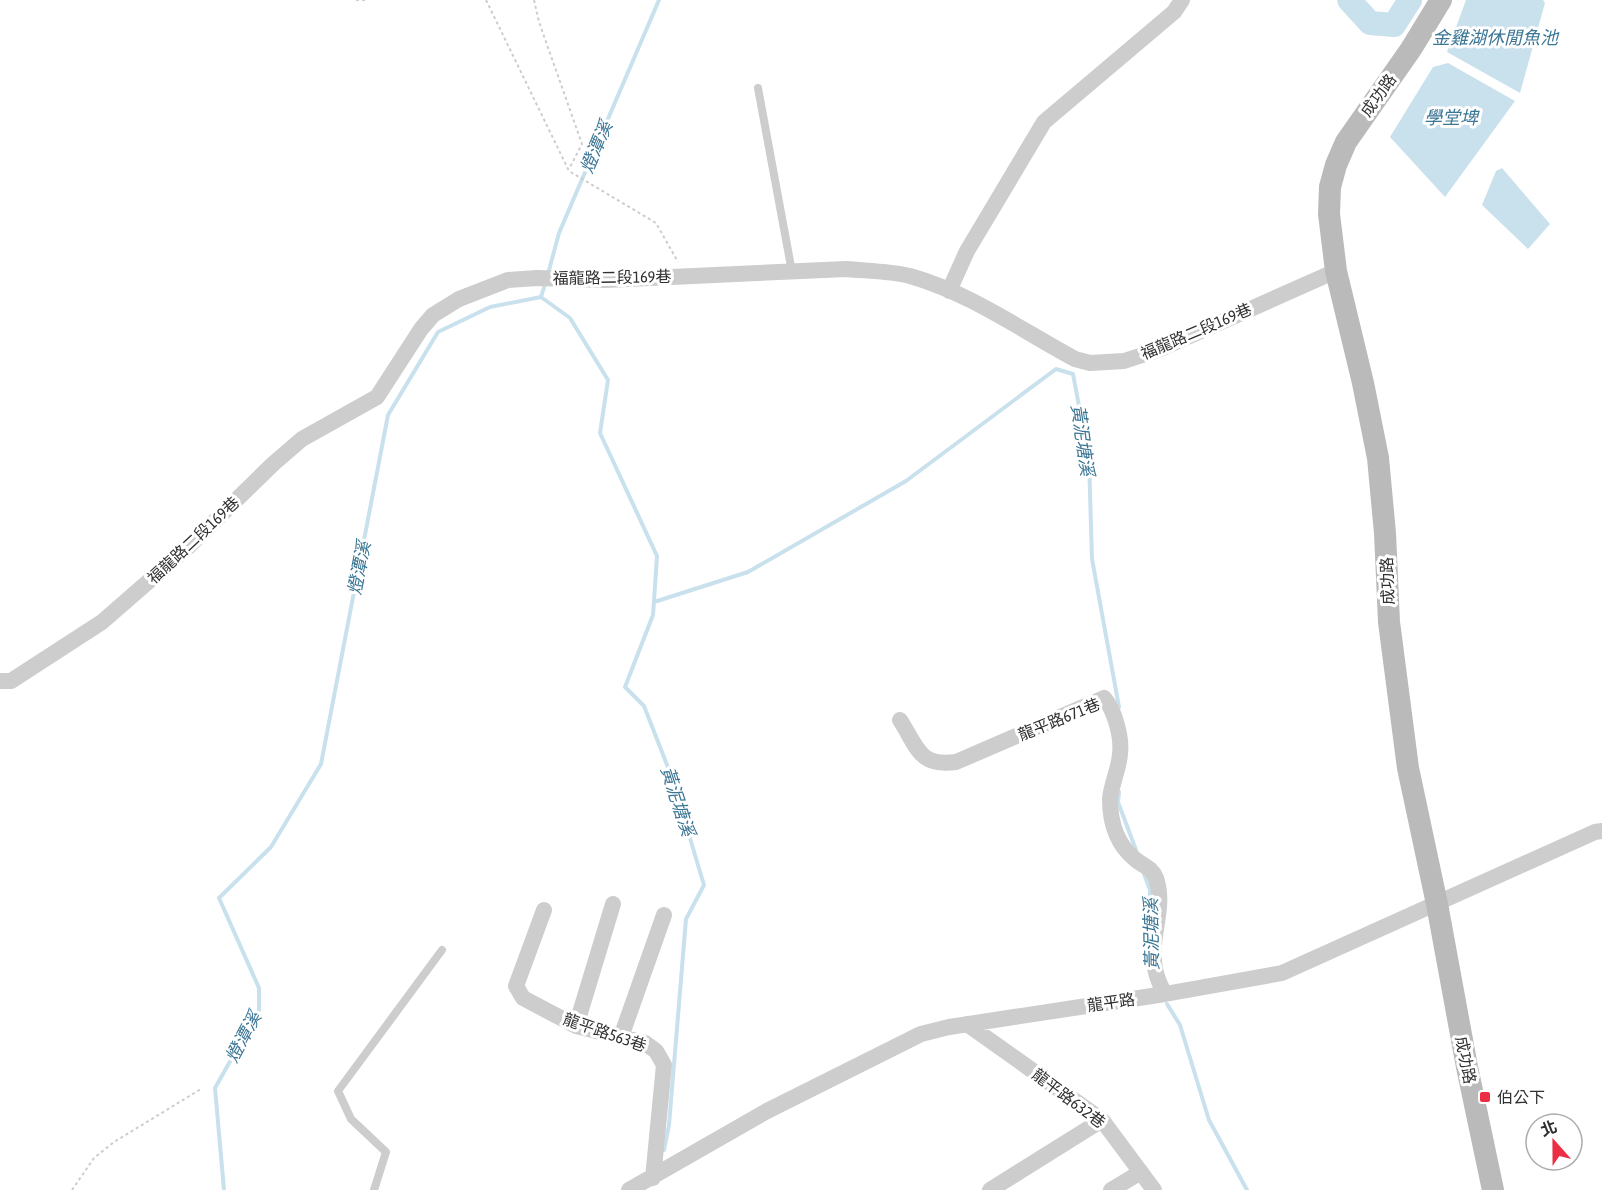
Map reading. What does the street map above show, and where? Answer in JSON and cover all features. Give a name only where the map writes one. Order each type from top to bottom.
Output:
[{"type":"street","points":[[949,291],[967,251],[1044,122],[1174,12],[1182,0]]},
{"type":"street","name":"成功路","points":[[1441,0],[1412,49],[1363,115],[1336,165],[1330,187],[1329,214],[1336,272],[1363,383],[1378,458],[1385,533],[1389,622],[1408,768],[1493,1190]]},
{"type":"street","name":"福龍路二段169巷","points":[[0,681],[11,681],[102,622],[188,547],[302,439],[377,397],[421,329],[433,315],[459,299],[508,280],[876,271],[910,276],[980,304],[1075,359],[1090,363],[1124,361],[1158,350],[1336,272]]},
{"type":"street","name":"龍平路671巷","points":[[900,720],[923,756],[932,764],[943,764],[956,762],[1104,698],[1110,705],[1121,754],[1110,796],[1112,820],[1119,843],[1155,876],[1158,897],[1153,955],[1155,977],[1166,994]]},
{"type":"street","name":"龍平路","points":[[630,1190],[766,1111],[921,1034],[967,1024],[1166,994],[1282,973],[1595,832],[1602,831]]},
{"type":"street","points":[[576,1026],[613,904]]},
{"type":"street","name":"龍平路563巷","points":[[544,910],[516,986],[523,998],[576,1026],[645,1043],[657,1051],[664,1065],[653,1178]]},
{"type":"street","points":[[621,1037],[663,915]]},
{"type":"street","name":"龍平路632巷","points":[[967,1024],[1102,1120],[1154,1190]]},
{"type":"street","points":[[990,1190],[1102,1120]]},
{"type":"street","points":[[1111,1190],[1141,1172]]},
{"type":"lane","points":[[758,88],[792,272]]},
{"type":"lane","points":[[374,1190],[386,1152],[351,1119],[338,1091],[442,950]]},
{"type":"path","points":[[356,0],[367,0]]},
{"type":"path","points":[[486,0],[569,171],[656,223],[685,275]]},
{"type":"path","points":[[534,0],[539,22],[582,144],[569,171]]},
{"type":"path","points":[[72,1190],[94,1158],[114,1142],[201,1089]]},
{"type":"water","name":"金雞湖休閒魚池","points":[[1466,0],[1543,0],[1545,3],[1520,93],[1447,52]]},
{"type":"water","name":"學堂埤","points":[[1448,63],[1515,101],[1445,197],[1390,137],[1433,67]]},
{"type":"water","points":[[1502,168],[1550,224],[1528,249],[1482,205],[1496,171]]},
{"type":"waterway","name":"燈潭溪","points":[[548,274],[559,233],[659,0]]},
{"type":"waterway","points":[[1349,0],[1370,23],[1394,25],[1410,0]]},
{"type":"waterway","name":"燈潭溪","points":[[224,1190],[215,1088],[259,1010],[259,988],[219,898],[271,847],[321,764],[388,415],[438,332],[490,307],[541,297],[545,284]]},
{"type":"waterway","name":"黃泥塘溪","points":[[541,297],[570,318],[608,380],[600,433],[657,556],[653,615],[625,687],[644,706],[671,775],[704,885],[686,919],[669,1125],[664,1150]]},
{"type":"waterway","name":"黃泥塘溪","points":[[654,602],[748,572],[906,481],[1056,369],[1073,374],[1089,459],[1092,559],[1119,707]]},
{"type":"waterway","name":"黃泥塘溪","points":[[1119,792],[1118,802],[1136,850]]},
{"type":"waterway","name":"黃泥塘溪","points":[[1144,874],[1150,890],[1149,919]]},
{"type":"waterway","name":"黃泥塘溪","points":[[1167,1004],[1180,1025],[1209,1120],[1247,1190]]},
{"type":"place","name":"伯公下","points":[[1485,1097]]}]
